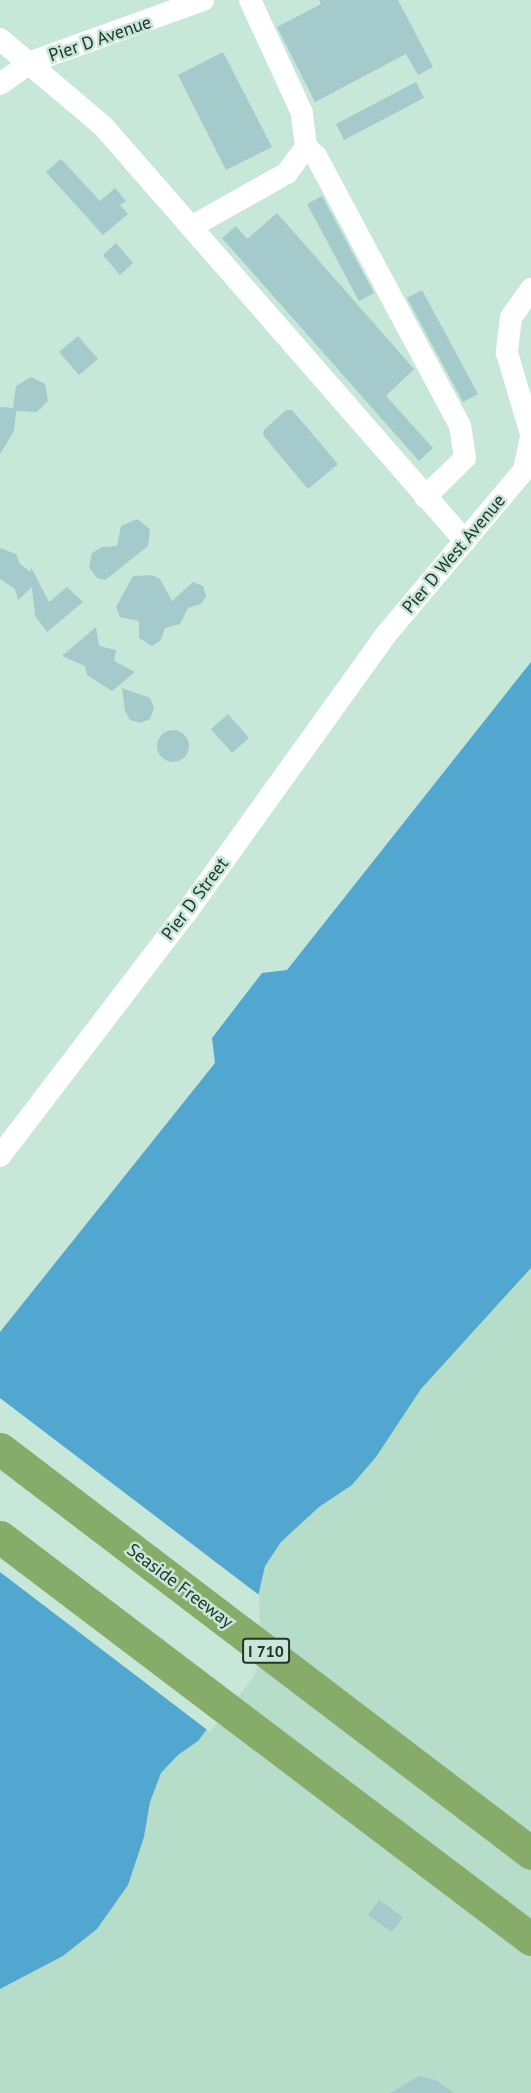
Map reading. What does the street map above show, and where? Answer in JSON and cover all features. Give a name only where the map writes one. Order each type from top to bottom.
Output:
[{"type":"highway","name":"Seaside Freeway","points":[[0,1449],[531,1853]]},
{"type":"highway","points":[[0,1537],[531,1940]]},
{"type":"street","name":"Pier D Avenue","points":[[0,84],[31,62],[203,0]]},
{"type":"street","points":[[250,0],[302,113],[306,147],[316,156],[460,426],[465,458],[425,497]]},
{"type":"street","points":[[0,39],[31,62],[103,126],[465,541]]},
{"type":"street","points":[[191,227],[287,173],[306,147]]},
{"type":"street","name":"Pier D West Avenue","points":[[384,637],[524,470],[531,435],[507,353],[511,318],[531,289]]},
{"type":"street","name":"Pier D Street","points":[[0,1156],[186,913],[384,637]]},
{"type":"shaded area","points":[[531,1268],[531,2093],[0,2093],[0,1989],[63,1956],[97,1929],[144,1837],[150,1802],[161,1773],[178,1754],[198,1741],[264,1566],[281,1542],[319,1507],[352,1485],[376,1457],[421,1389]]},
{"type":"water","points":[[531,662],[531,1268],[421,1389],[376,1457],[352,1485],[319,1507],[281,1542],[265,1566],[237,1689],[198,1741],[178,1755],[161,1773],[150,1802],[144,1837],[128,1885],[97,1929],[63,1956],[0,1989],[0,1332],[215,1063],[212,1038],[262,973],[287,970]]},
{"type":"pier","points":[[0,1398],[259,1595],[261,1661],[252,1679],[210,1732],[0,1572]]},
{"type":"building","points":[[319,0],[398,0],[433,67],[418,75],[406,54],[315,102],[277,27],[321,4]]},
{"type":"building","points":[[223,52],[272,147],[226,170],[178,75]]},
{"type":"building","points":[[416,82],[424,98],[344,140],[336,124]]},
{"type":"building","points":[[61,159],[100,201],[115,188],[126,201],[120,205],[128,214],[103,235],[46,172]]},
{"type":"building","points":[[322,196],[374,293],[359,301],[307,204]]},
{"type":"building","points":[[277,213],[414,369],[386,396],[433,448],[419,461],[222,238],[236,226],[247,239]]},
{"type":"building","points":[[116,243],[133,263],[120,275],[103,255]]},
{"type":"building","points":[[422,290],[478,394],[463,402],[407,298]]},
{"type":"building","points":[[78,336],[98,359],[79,375],[59,352]]},
{"type":"building","points":[[31,377],[45,384],[48,401],[37,412],[16,411],[14,431],[0,454],[0,407],[13,408],[16,386]]},
{"type":"building","points":[[286,410],[292,410],[338,464],[308,489],[263,435],[264,430]]},
{"type":"building","points":[[137,519],[150,529],[148,546],[105,580],[97,578],[89,567],[92,553],[102,547],[117,546],[121,526]]},
{"type":"building","points":[[0,548],[16,554],[20,564],[31,572],[31,567],[49,602],[67,587],[83,602],[47,632],[35,616],[32,587],[18,600],[15,589],[0,579]]},
{"type":"building","points":[[152,575],[160,579],[172,601],[193,582],[203,586],[206,596],[201,604],[188,608],[180,624],[165,628],[161,640],[152,646],[139,638],[139,621],[120,617],[116,607],[133,576]]},
{"type":"building","points":[[96,627],[99,646],[116,650],[114,661],[135,672],[112,691],[87,675],[85,666],[62,656]]},
{"type":"building","points":[[122,688],[150,698],[154,708],[150,719],[140,723],[130,720],[125,711]]},
{"type":"building","points":[[228,714],[249,738],[232,753],[211,729]]},
{"type":"building","points":[[173,730],[184,735],[189,746],[184,757],[173,762],[162,757],[157,746],[162,735]]},
{"type":"building","points":[[379,1900],[403,1917],[392,1932],[368,1915]]},
{"type":"building","points":[[419,2076],[436,2080],[454,2093],[390,2093]]}]
